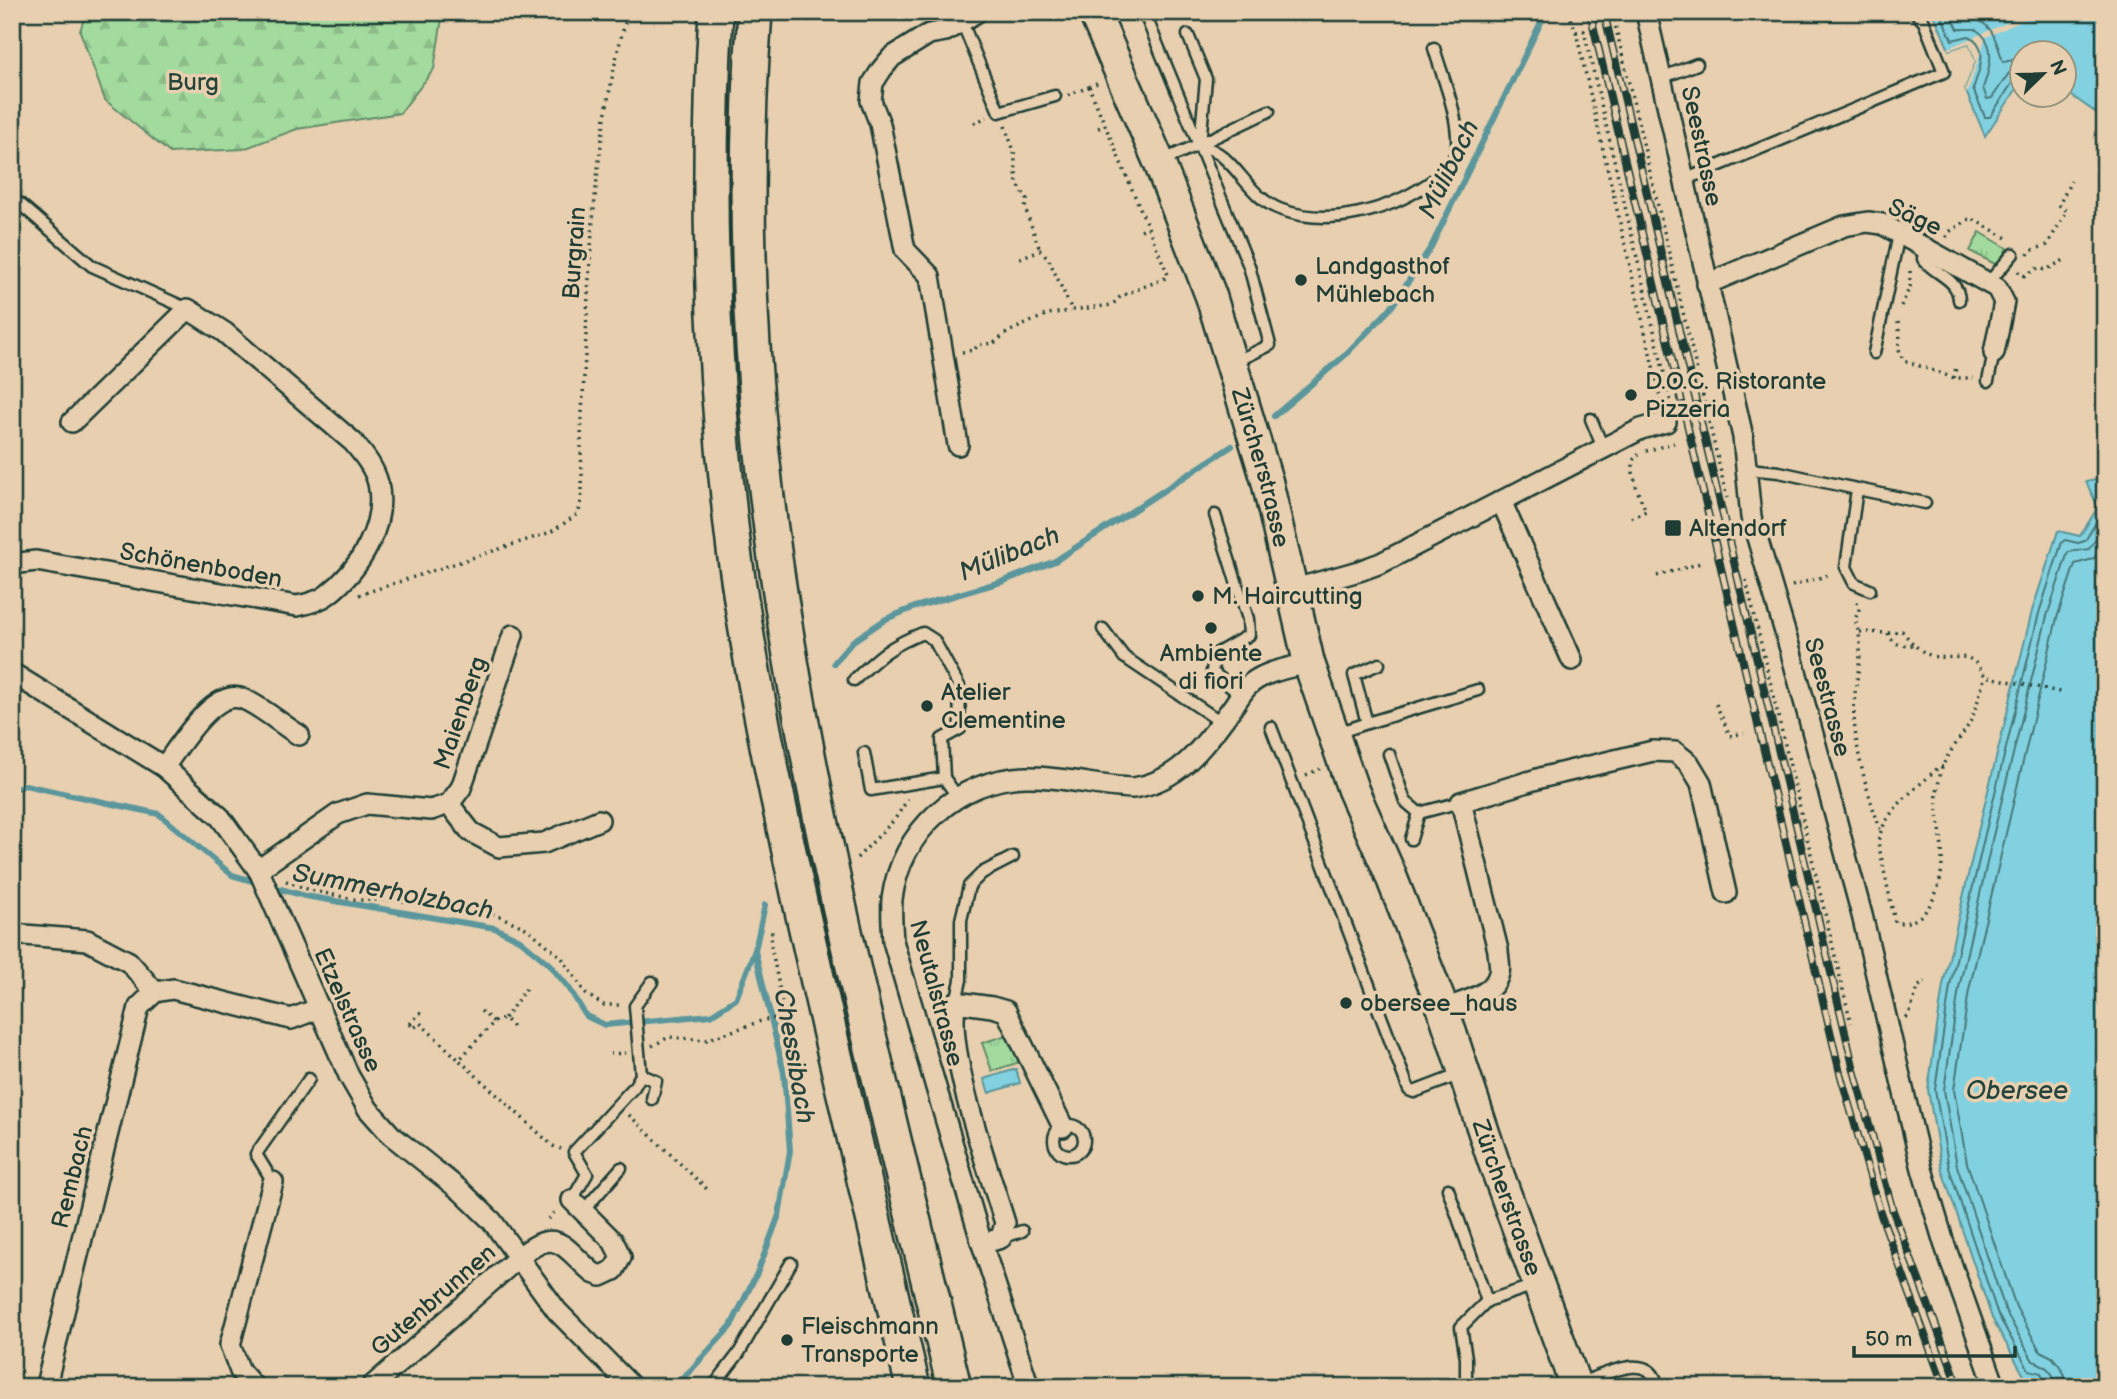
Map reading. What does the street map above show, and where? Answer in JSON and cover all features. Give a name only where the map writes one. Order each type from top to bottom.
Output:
[{"type":"highway","points":[[716,12],[710,167],[712,302],[718,401],[736,559],[779,806],[914,1387]]},
{"type":"highway","points":[[755,12],[749,159],[751,307],[763,457],[774,550],[789,650],[820,811],[954,1387]]},
{"type":"main road","name":"Zürcherstrasse","points":[[1094,12],[1159,162],[1211,296],[1267,481],[1310,663],[1353,790],[1389,871],[1443,1009],[1493,1160],[1576,1385]]},
{"type":"street","name":"Seestrasse","points":[[1646,12],[1743,437],[1751,517],[1790,649],[1862,915],[1922,1168],[1944,1243],[1995,1387]]},
{"type":"street","points":[[958,445],[929,275],[905,250],[880,124],[871,101],[873,83],[892,57],[929,34],[946,31],[970,17]]},
{"type":"street","name":"Säge","points":[[1707,284],[1844,226],[1875,223],[1928,246],[1989,282]]},
{"type":"street","points":[[1989,282],[1997,288],[2004,302],[1994,353]]},
{"type":"street","points":[[72,422],[188,309]]},
{"type":"street","name":"Schönenboden","points":[[12,564],[36,561],[297,606],[326,596],[351,573],[369,547],[379,515],[378,483],[368,461],[352,442],[234,340],[188,309]]},
{"type":"street","points":[[1291,590],[1381,563],[1669,413]]},
{"type":"street","points":[[1501,501],[1572,660]]},
{"type":"street","name":"Maienberg","points":[[259,870],[338,814],[367,804],[431,810],[449,804],[461,788],[513,635]]},
{"type":"street","name":"Neutalstrasse","points":[[1028,1387],[992,1241],[893,941],[891,919],[896,882],[911,846],[935,812],[957,796],[989,783],[1027,777],[1111,787],[1146,786],[1177,772],[1189,762],[1247,686],[1269,674],[1310,663]]},
{"type":"street","name":"Etzelstrasse","points":[[12,673],[164,767],[220,817],[259,870],[349,1076],[368,1109],[391,1135],[461,1191],[492,1221],[572,1328],[632,1387]]},
{"type":"street","points":[[164,767],[206,711],[223,699],[241,698],[299,735]]},
{"type":"street","points":[[1443,1009],[1478,996],[1493,986],[1500,972],[1498,950],[1461,802],[1544,777],[1653,751],[1675,752],[1689,763],[1701,783],[1726,893]]},
{"type":"street","name":"Maienberg","points":[[449,804],[471,832],[499,847],[544,843],[599,820]]},
{"type":"street","points":[[12,934],[87,940],[129,962],[155,992],[173,989],[291,1019],[320,1008]]},
{"type":"street","name":"Rembach","points":[[47,1381],[139,1007],[155,992]]},
{"type":"street","name":"Neutalstrasse","points":[[992,1241],[1005,1223],[959,1058],[953,1016],[956,1002],[1006,1011],[1063,1127]]},
{"type":"street","points":[[254,1387],[240,1371],[230,1345],[273,1182]]},
{"type":"street","name":"Gutenbrunnen","points":[[380,1384],[518,1258],[543,1240],[556,1241],[593,1273],[601,1276],[614,1270],[621,1257],[613,1241],[578,1206]]},
{"type":"lane","points":[[1144,12],[1249,266],[1269,345],[1233,363]]},
{"type":"lane","points":[[1684,180],[1944,72],[1924,22],[1914,12]]},
{"type":"lane","points":[[970,17],[999,112],[1055,96]]},
{"type":"lane","points":[[1188,35],[1206,79],[1200,144]]},
{"type":"lane","points":[[1200,144],[1223,156],[1253,191],[1280,210],[1315,217],[1364,212],[1392,204],[1446,171],[1457,149],[1456,124],[1434,48]]},
{"type":"lane","points":[[1661,78],[1697,64]]},
{"type":"lane","points":[[1159,162],[1269,111]]},
{"type":"lane","name":"Schönenboden","points":[[12,197],[92,266],[188,309]]},
{"type":"lane","points":[[1874,352],[1899,234]]},
{"type":"lane","points":[[1928,246],[1923,259],[1931,269],[1951,281],[1959,290],[1959,300]]},
{"type":"lane","points":[[1989,282],[2015,249]]},
{"type":"lane","points":[[1988,381],[1994,353]]},
{"type":"lane","points":[[1591,419],[1604,448]]},
{"type":"lane","points":[[1747,469],[1779,472],[1925,503]]},
{"type":"lane","points":[[1857,489],[1846,567],[1854,583],[1870,590]]},
{"type":"lane","points":[[1215,514],[1248,619],[1249,635],[1214,655],[1212,672],[1241,695]]},
{"type":"lane","points":[[1103,629],[1124,657],[1221,722]]},
{"type":"lane","points":[[854,680],[885,650],[923,633],[934,640],[959,686],[960,729],[942,739],[944,778],[957,796]]},
{"type":"lane","points":[[1367,723],[1354,675],[1379,664]]},
{"type":"lane","points":[[1334,734],[1478,690]]},
{"type":"lane","points":[[1271,727],[1409,1090],[1414,1091],[1464,1072]]},
{"type":"lane","points":[[863,753],[871,790],[944,778]]},
{"type":"lane","points":[[1389,754],[1405,801],[1419,813]]},
{"type":"lane","points":[[1419,813],[1461,802]]},
{"type":"lane","points":[[1411,839],[1419,813]]},
{"type":"lane","name":"Neutalstrasse","points":[[956,1002],[961,980],[961,920],[969,886],[982,873],[1013,857]]},
{"type":"lane","points":[[578,1206],[587,1174],[574,1152],[634,1087],[640,1075],[635,1006],[652,982]]},
{"type":"lane","points":[[640,1075],[656,1081],[652,1099]]},
{"type":"lane","points":[[273,1182],[256,1154],[309,1079]]},
{"type":"lane","points":[[578,1206],[621,1168]]},
{"type":"lane","points":[[1447,1189],[1487,1301]]},
{"type":"lane","points":[[992,1241],[1022,1231]]},
{"type":"lane","points":[[713,1387],[739,1353],[791,1263]]},
{"type":"lane","points":[[1466,1387],[1466,1358],[1461,1327],[1487,1301],[1538,1284]]},
{"type":"lane","points":[[1576,1385],[1628,1366],[1646,1367],[1656,1376],[1658,1387]]},
{"type":"path","name":"Burgrain","points":[[326,596],[346,598],[551,532],[578,514],[581,498],[584,378],[599,170],[608,95],[628,12]]},
{"type":"path","points":[[1568,12],[1576,32],[1669,413]]},
{"type":"path","points":[[1576,32],[1584,31],[1669,413]]},
{"type":"path","points":[[1091,86],[1089,87],[1169,277]]},
{"type":"path","points":[[999,112],[1014,151],[1017,183],[1027,200],[1025,208],[1040,250],[1048,258],[1072,310]]},
{"type":"path","points":[[1098,128],[1105,125]]},
{"type":"path","points":[[2018,271],[2030,251],[2047,245],[2067,211],[2059,205],[2071,181]]},
{"type":"path","points":[[1956,367],[1954,377],[1903,360],[1898,347],[1899,307],[1910,287],[1910,264],[1928,246],[1971,218],[2015,249]]},
{"type":"path","points":[[1140,230],[1147,227]]},
{"type":"path","points":[[1020,258],[1040,250]]},
{"type":"path","points":[[2024,276],[2038,268],[2046,270],[2064,260]]},
{"type":"path","points":[[2011,271],[2018,271],[2024,276]]},
{"type":"path","points":[[943,356],[994,343],[1008,332],[1048,314],[1111,305],[1121,296],[1176,274]]},
{"type":"path","points":[[2024,276],[2024,282]]},
{"type":"path","points":[[1631,518],[1646,511],[1637,490],[1633,460],[1644,452],[1674,443]]},
{"type":"path","points":[[1657,576],[1704,562]]},
{"type":"path","points":[[1798,584],[1823,577]]},
{"type":"path","points":[[1854,583],[1859,609],[1855,620],[1860,632],[1862,651],[1854,717],[1862,762],[1880,829],[1878,842],[1895,922],[1908,922],[1922,916],[1933,900],[1942,867],[1941,824],[1937,804],[1943,766],[1970,722],[1985,676]]},
{"type":"path","points":[[1860,632],[1902,631],[1913,645],[1924,653],[1938,657],[1968,657],[1978,664],[1985,676],[2064,693]]},
{"type":"path","points":[[1888,633],[1892,641],[1902,646],[1913,645]]},
{"type":"path","points":[[1716,704],[1730,736],[1744,733]]},
{"type":"path","points":[[1880,829],[1889,815],[1943,766]]},
{"type":"path","points":[[858,858],[895,819],[912,793]]},
{"type":"path","points":[[259,870],[310,890],[358,900],[395,900],[490,912],[528,929],[562,958],[586,994],[603,1005],[635,1006]]},
{"type":"path","points":[[638,1053],[669,1037],[706,1040],[764,1020],[785,1017],[771,945],[772,928]]},
{"type":"path","points":[[1901,1022],[1909,1015],[1918,987],[1926,982]]},
{"type":"path","points":[[459,1060],[494,1022],[504,1018],[526,989]]},
{"type":"path","points":[[422,1011],[410,1024],[414,1028],[420,1023],[553,1146],[574,1152]]},
{"type":"path","points":[[481,1011],[494,1022]]},
{"type":"path","points":[[504,1018],[514,1028]]},
{"type":"path","points":[[627,1113],[709,1191]]},
{"type":"green space","name":"Burg","points":[[86,12],[443,12],[434,69],[400,113],[297,129],[243,149],[170,153],[105,100],[80,31]]},
{"type":"green space","points":[[1980,232],[2007,248],[2000,261],[1995,264],[1970,251]]},
{"type":"green space","points":[[1007,1035],[1020,1062],[992,1071],[982,1043]]},
{"type":"water","points":[[1929,12],[2105,12],[2105,119],[2078,100],[2078,38],[2008,38],[2008,102],[1985,136],[1965,89],[1976,61],[1969,43],[1949,50],[1936,19]]},
{"type":"water","name":"Obersee","points":[[2105,478],[2105,1387],[2041,1387],[2036,1377],[2027,1381],[1992,1318],[1942,1170],[1928,1090],[1943,985],[2032,611],[2058,531],[2080,536],[2098,507],[2086,482]]},
{"type":"water","points":[[1016,1069],[1020,1083],[989,1093],[984,1079]]},
{"type":"pier","points":[[2032,12],[2042,12],[1986,37],[1967,94],[1965,89],[1976,61],[1969,43],[1949,50],[1948,48]]},
{"type":"waterway","name":"Mülibach","points":[[1274,416],[1343,357],[1390,309],[1431,247],[1546,12]]},
{"type":"waterway","name":"Mülibach","points":[[834,663],[853,641],[886,619],[915,607],[1004,581],[1055,561],[1232,446]]},
{"type":"waterway","name":"Summerholzbach","points":[[12,790],[25,785],[159,814],[232,875],[259,883]]},
{"type":"waterway","name":"Summerholzbach","points":[[270,886],[305,896],[495,928],[520,940],[549,964],[569,988],[586,1016],[605,1025],[711,1015],[736,999],[755,950],[765,905]]},
{"type":"waterway","name":"Chessibach","points":[[673,1387],[731,1326],[758,1271],[779,1215],[790,1151],[784,1073],[755,951]]},
{"type":"railway","points":[[1590,12],[1840,1073],[1881,1215],[1944,1387]]},
{"type":"railway","points":[[1604,12],[1854,1070],[1893,1211],[1959,1387]]},
{"type":"place","name":"Landgasthof Mühlebach","points":[[1301,280]]},
{"type":"place","name":"D.O.C. Ristorante Pizzeria","points":[[1631,395]]},
{"type":"place","name":"Altendorf","points":[[1673,528]]},
{"type":"place","name":"M. Haircutting","points":[[1198,596]]},
{"type":"place","name":"Ambiente di fiori","points":[[1211,628]]},
{"type":"place","name":"Atelier Clementine","points":[[927,706]]},
{"type":"place","name":"obersee_haus","points":[[1346,1003]]},
{"type":"place","name":"Fleischmann Transporte","points":[[787,1340]]}]
